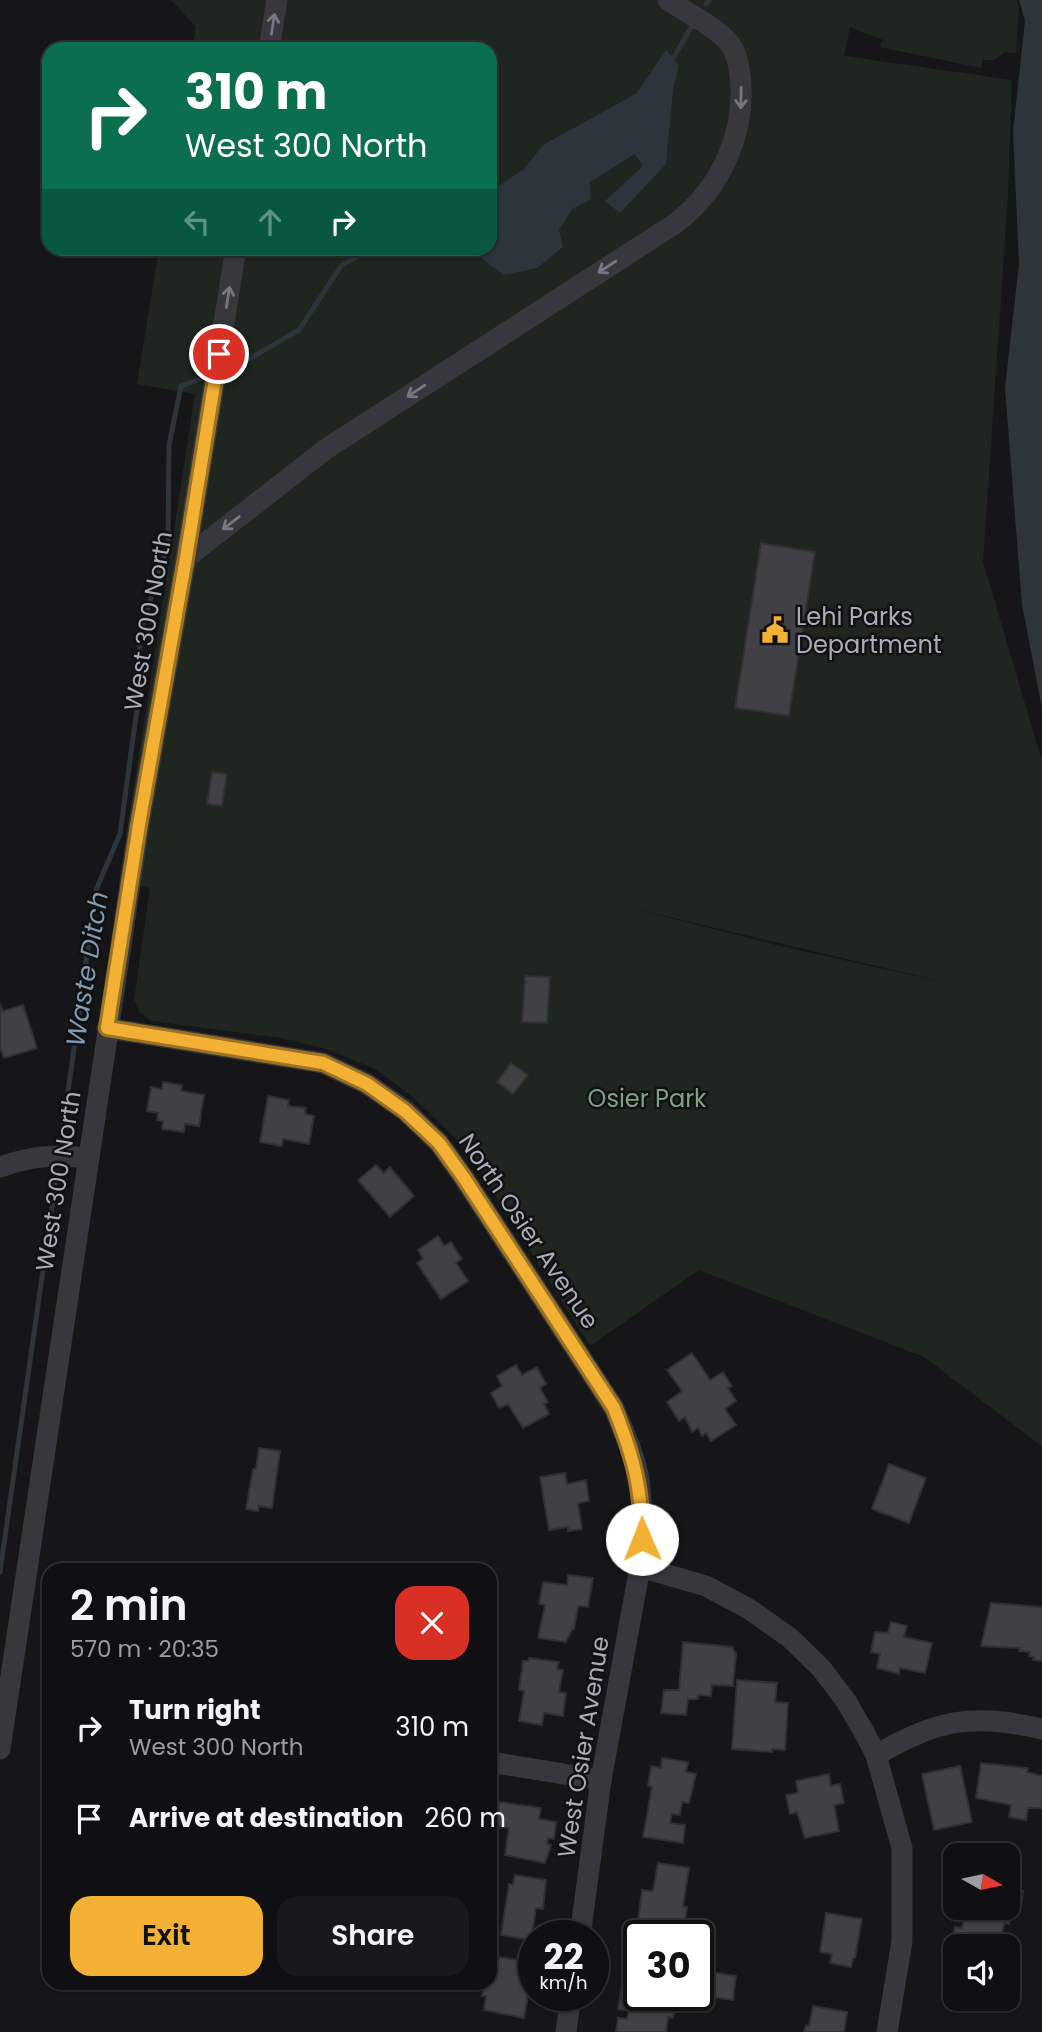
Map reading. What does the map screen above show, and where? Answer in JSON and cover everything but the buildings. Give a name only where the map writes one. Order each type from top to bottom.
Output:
[{"type":"street","points":[[270,42],[277,0]]},
{"type":"street","points":[[186,558],[326,449],[694,208],[714,182],[735,140],[741,114],[740,77],[731,45],[668,0]]},
{"type":"street","name":"West 300 North","points":[[0,1749],[107,1028],[235,256]]},
{"type":"street","name":"North Osier Avenue","points":[[107,1028],[323,1063],[367,1084],[405,1111],[439,1143],[614,1408],[639,1479],[642,1511],[640,1567]]},
{"type":"street","points":[[0,1167],[30,1157],[62,1155],[87,1158]]},
{"type":"street","points":[[640,1567],[706,1586],[749,1609],[790,1638],[821,1668],[846,1700],[876,1755],[902,1848],[902,1941],[887,2032]]},
{"type":"street","name":"West Osier Avenue","points":[[582,1920],[601,1780],[640,1567]]},
{"type":"street","points":[[876,1755],[904,1739],[972,1719],[1004,1720],[1042,1729]]},
{"type":"street","points":[[497,1763],[601,1780]]},
{"type":"street","points":[[566,2032],[569,2011]]},
{"type":"green space","name":"Osier Park","points":[[171,0],[1017,0],[1019,9],[1016,53],[1005,52],[994,60],[983,60],[981,68],[880,47],[883,40],[850,27],[844,56],[1012,80],[1008,195],[983,562],[1042,761],[1042,1446],[924,1357],[699,1270],[590,1346],[466,1149],[413,1097],[375,1069],[327,1049],[281,1038],[152,1021],[140,1013],[134,1000],[150,888],[119,883],[195,394],[137,384],[158,256],[497,256],[497,42],[193,42],[196,27]],"holes":[[[631,908],[951,984],[780,946]]]},
{"type":"shaded area","points":[[1019,0],[1042,0],[1042,708],[1022,605],[1005,388],[1019,264],[1013,132],[1025,21]]},
{"type":"shaded area","points":[[666,50],[679,66],[673,89],[666,164],[620,213],[605,201],[643,166],[635,154],[590,182],[591,199],[572,209],[559,230],[563,247],[537,268],[503,275],[480,256],[497,256],[497,187],[524,169],[543,145],[637,93]]},
{"type":"waterway","name":"Waste Ditch","points":[[706,4],[709,0]]},
{"type":"waterway","name":"Waste Ditch","points":[[670,64],[692,26]]},
{"type":"waterway","name":"Waste Ditch","points":[[225,369],[242,363],[299,330],[341,266],[357,256]]},
{"type":"waterway","name":"Waste Ditch","points":[[63,1128],[96,890],[120,834],[139,694],[140,633],[168,543],[169,445],[181,386],[208,376]]},
{"type":"waterway","name":"Waste Ditch","points":[[0,1572],[57,1172]]},
{"type":"place","name":"Lehi Parks Department","points":[[775,630]]},
{"type":"route","points":[[219,354],[107,1028],[323,1063],[367,1084],[405,1111],[439,1143],[614,1408],[639,1479],[642,1539]]}]
